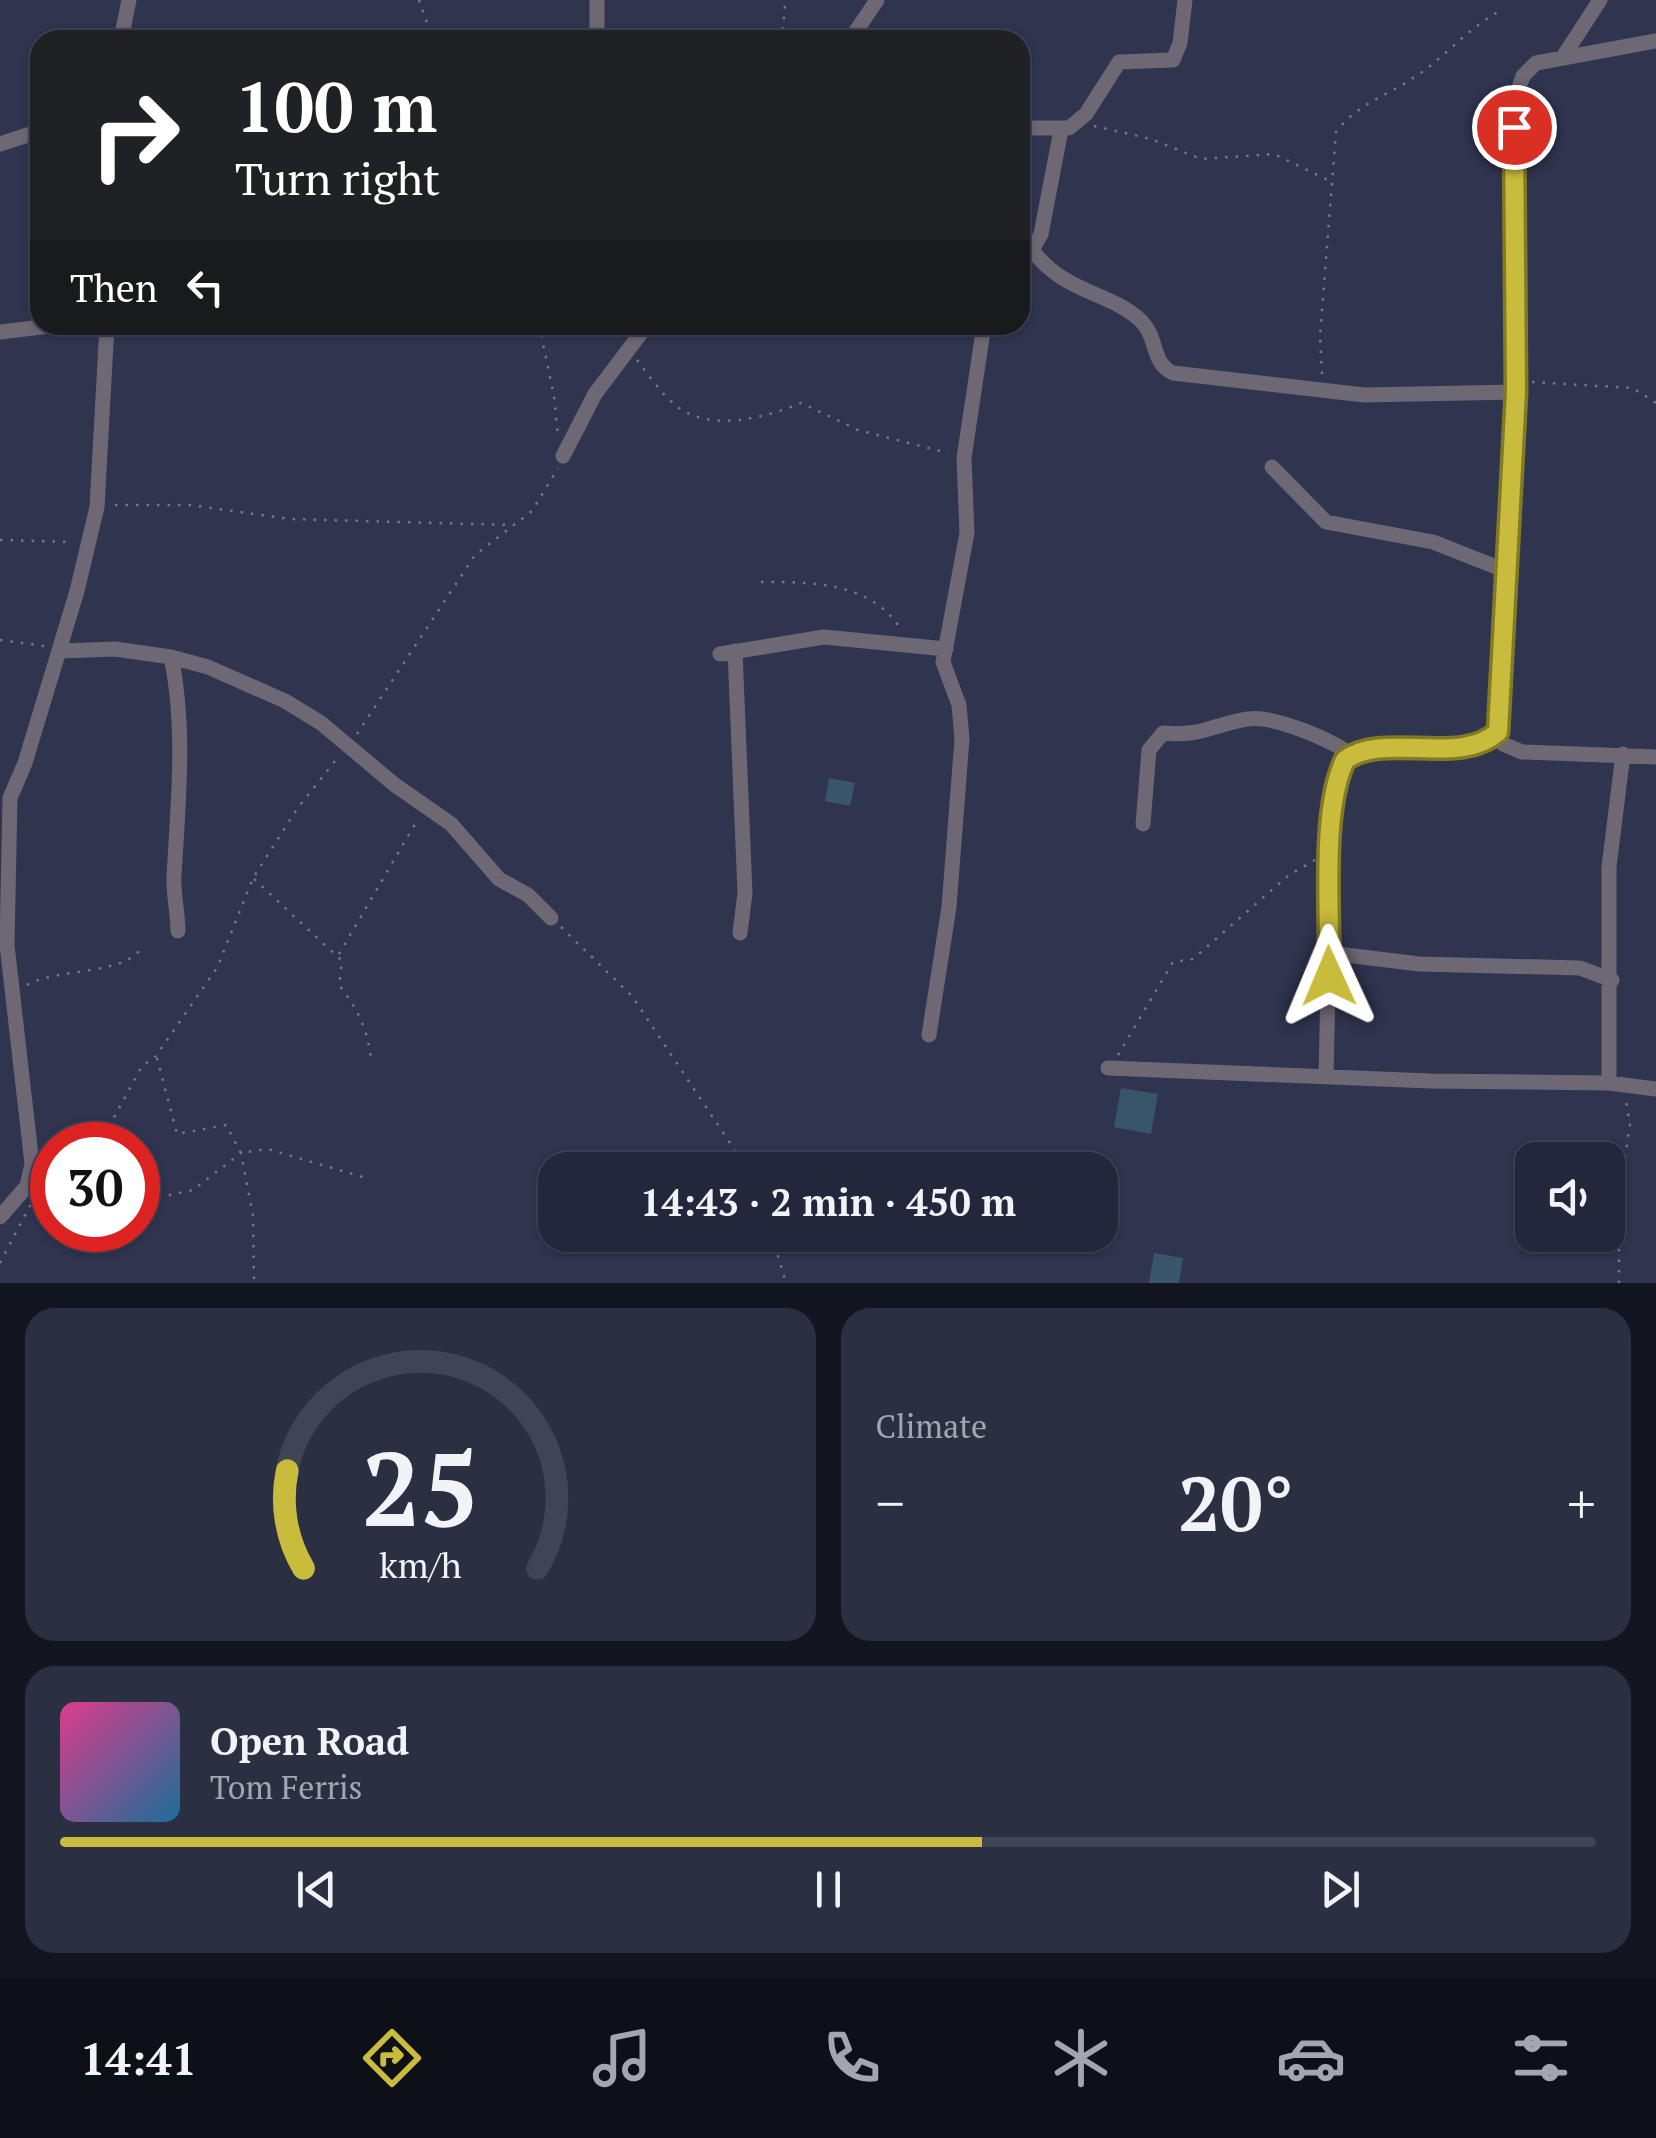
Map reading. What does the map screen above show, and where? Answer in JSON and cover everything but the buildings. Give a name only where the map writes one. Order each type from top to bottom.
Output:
[{"type":"street","points":[[123,30],[129,0]]},
{"type":"street","points":[[597,30],[598,0]]},
{"type":"street","points":[[857,30],[877,0]]},
{"type":"street","points":[[1030,128],[1061,130],[1078,122],[1119,62],[1173,60],[1180,43],[1186,0]]},
{"type":"street","points":[[1563,57],[1600,0]]},
{"type":"street","points":[[1656,41],[1563,57],[1528,69],[1516,100],[1516,392],[1498,732],[1511,750],[1656,758]]},
{"type":"street","points":[[1030,248],[1041,234],[1061,130]]},
{"type":"street","points":[[0,144],[30,134]]},
{"type":"street","points":[[1030,256],[1063,281],[1145,325],[1164,369],[1250,385],[1323,388],[1364,395],[1516,392]]},
{"type":"street","points":[[0,332],[30,328]]},
{"type":"street","points":[[0,1217],[27,1186],[32,1164],[7,944],[5,800],[60,651],[90,544],[97,507],[106,335]]},
{"type":"street","points":[[563,456],[595,394],[639,335]]},
{"type":"street","points":[[929,1035],[949,907],[962,738],[959,705],[943,662],[967,534],[964,458],[982,335]]},
{"type":"street","points":[[1272,467],[1326,522],[1433,542],[1508,572]]},
{"type":"street","points":[[740,934],[745,893],[728,653],[824,638],[946,649]]},
{"type":"street","points":[[60,651],[115,650],[171,656],[250,684],[349,744],[451,824],[498,879],[528,896],[551,918]]},
{"type":"street","points":[[171,656],[177,693],[179,830],[174,878],[178,931]]},
{"type":"street","points":[[1144,824],[1150,750],[1162,734],[1202,734],[1253,718],[1337,744],[1351,756]]},
{"type":"street","points":[[1326,1077],[1331,851],[1337,785],[1345,760],[1351,756],[1476,746],[1498,732]]},
{"type":"street","points":[[1615,1084],[1609,866],[1622,754]]},
{"type":"street","points":[[1330,953],[1419,964],[1580,968],[1612,980]]},
{"type":"street","points":[[0,1064],[18,1060]]},
{"type":"street","points":[[1108,1068],[1656,1088]]},
{"type":"path","points":[[419,0],[430,30]]},
{"type":"path","points":[[783,30],[784,6]]},
{"type":"path","points":[[1323,388],[1320,336],[1336,132],[1343,122],[1414,78],[1471,26],[1500,12]]},
{"type":"path","points":[[1078,122],[1151,139],[1200,159],[1274,154],[1332,182]]},
{"type":"path","points":[[112,1122],[142,1066],[156,1056],[217,968],[253,878],[296,809],[349,744],[476,555],[532,511],[563,456],[541,335]]},
{"type":"path","points":[[627,349],[674,405],[696,416],[738,420],[772,415],[801,404],[858,430],[964,458]]},
{"type":"path","points":[[1516,392],[1532,382],[1599,384],[1633,388],[1656,402]]},
{"type":"path","points":[[97,507],[190,505],[290,519],[511,524]]},
{"type":"path","points":[[0,540],[90,544]]},
{"type":"path","points":[[761,582],[825,584],[878,601],[910,646]]},
{"type":"path","points":[[0,640],[60,651]]},
{"type":"path","points":[[338,955],[425,806]]},
{"type":"path","points":[[1108,1068],[1173,962],[1194,959],[1289,875],[1331,851]]},
{"type":"path","points":[[253,878],[338,955],[343,969],[339,985],[354,1002],[368,1036],[371,1060]]},
{"type":"path","points":[[551,918],[632,996],[736,1152]]},
{"type":"path","points":[[12,1006],[35,981],[122,964],[134,959],[141,948]]},
{"type":"path","points":[[156,1056],[172,1131],[182,1135],[226,1125],[240,1153],[253,1216],[254,1283]]},
{"type":"path","points":[[1615,1084],[1630,1124],[1619,1198],[1620,1283]]},
{"type":"path","points":[[160,1197],[194,1190],[240,1153],[268,1149],[366,1178]]},
{"type":"path","points":[[27,1186],[30,1195]]},
{"type":"path","points":[[0,1263],[30,1209]]},
{"type":"path","points":[[777,1252],[786,1283]]},
{"type":"route","points":[[1329,976],[1331,851],[1337,785],[1345,760],[1365,752],[1476,746],[1498,732],[1512,531],[1516,392],[1514,127]]}]
